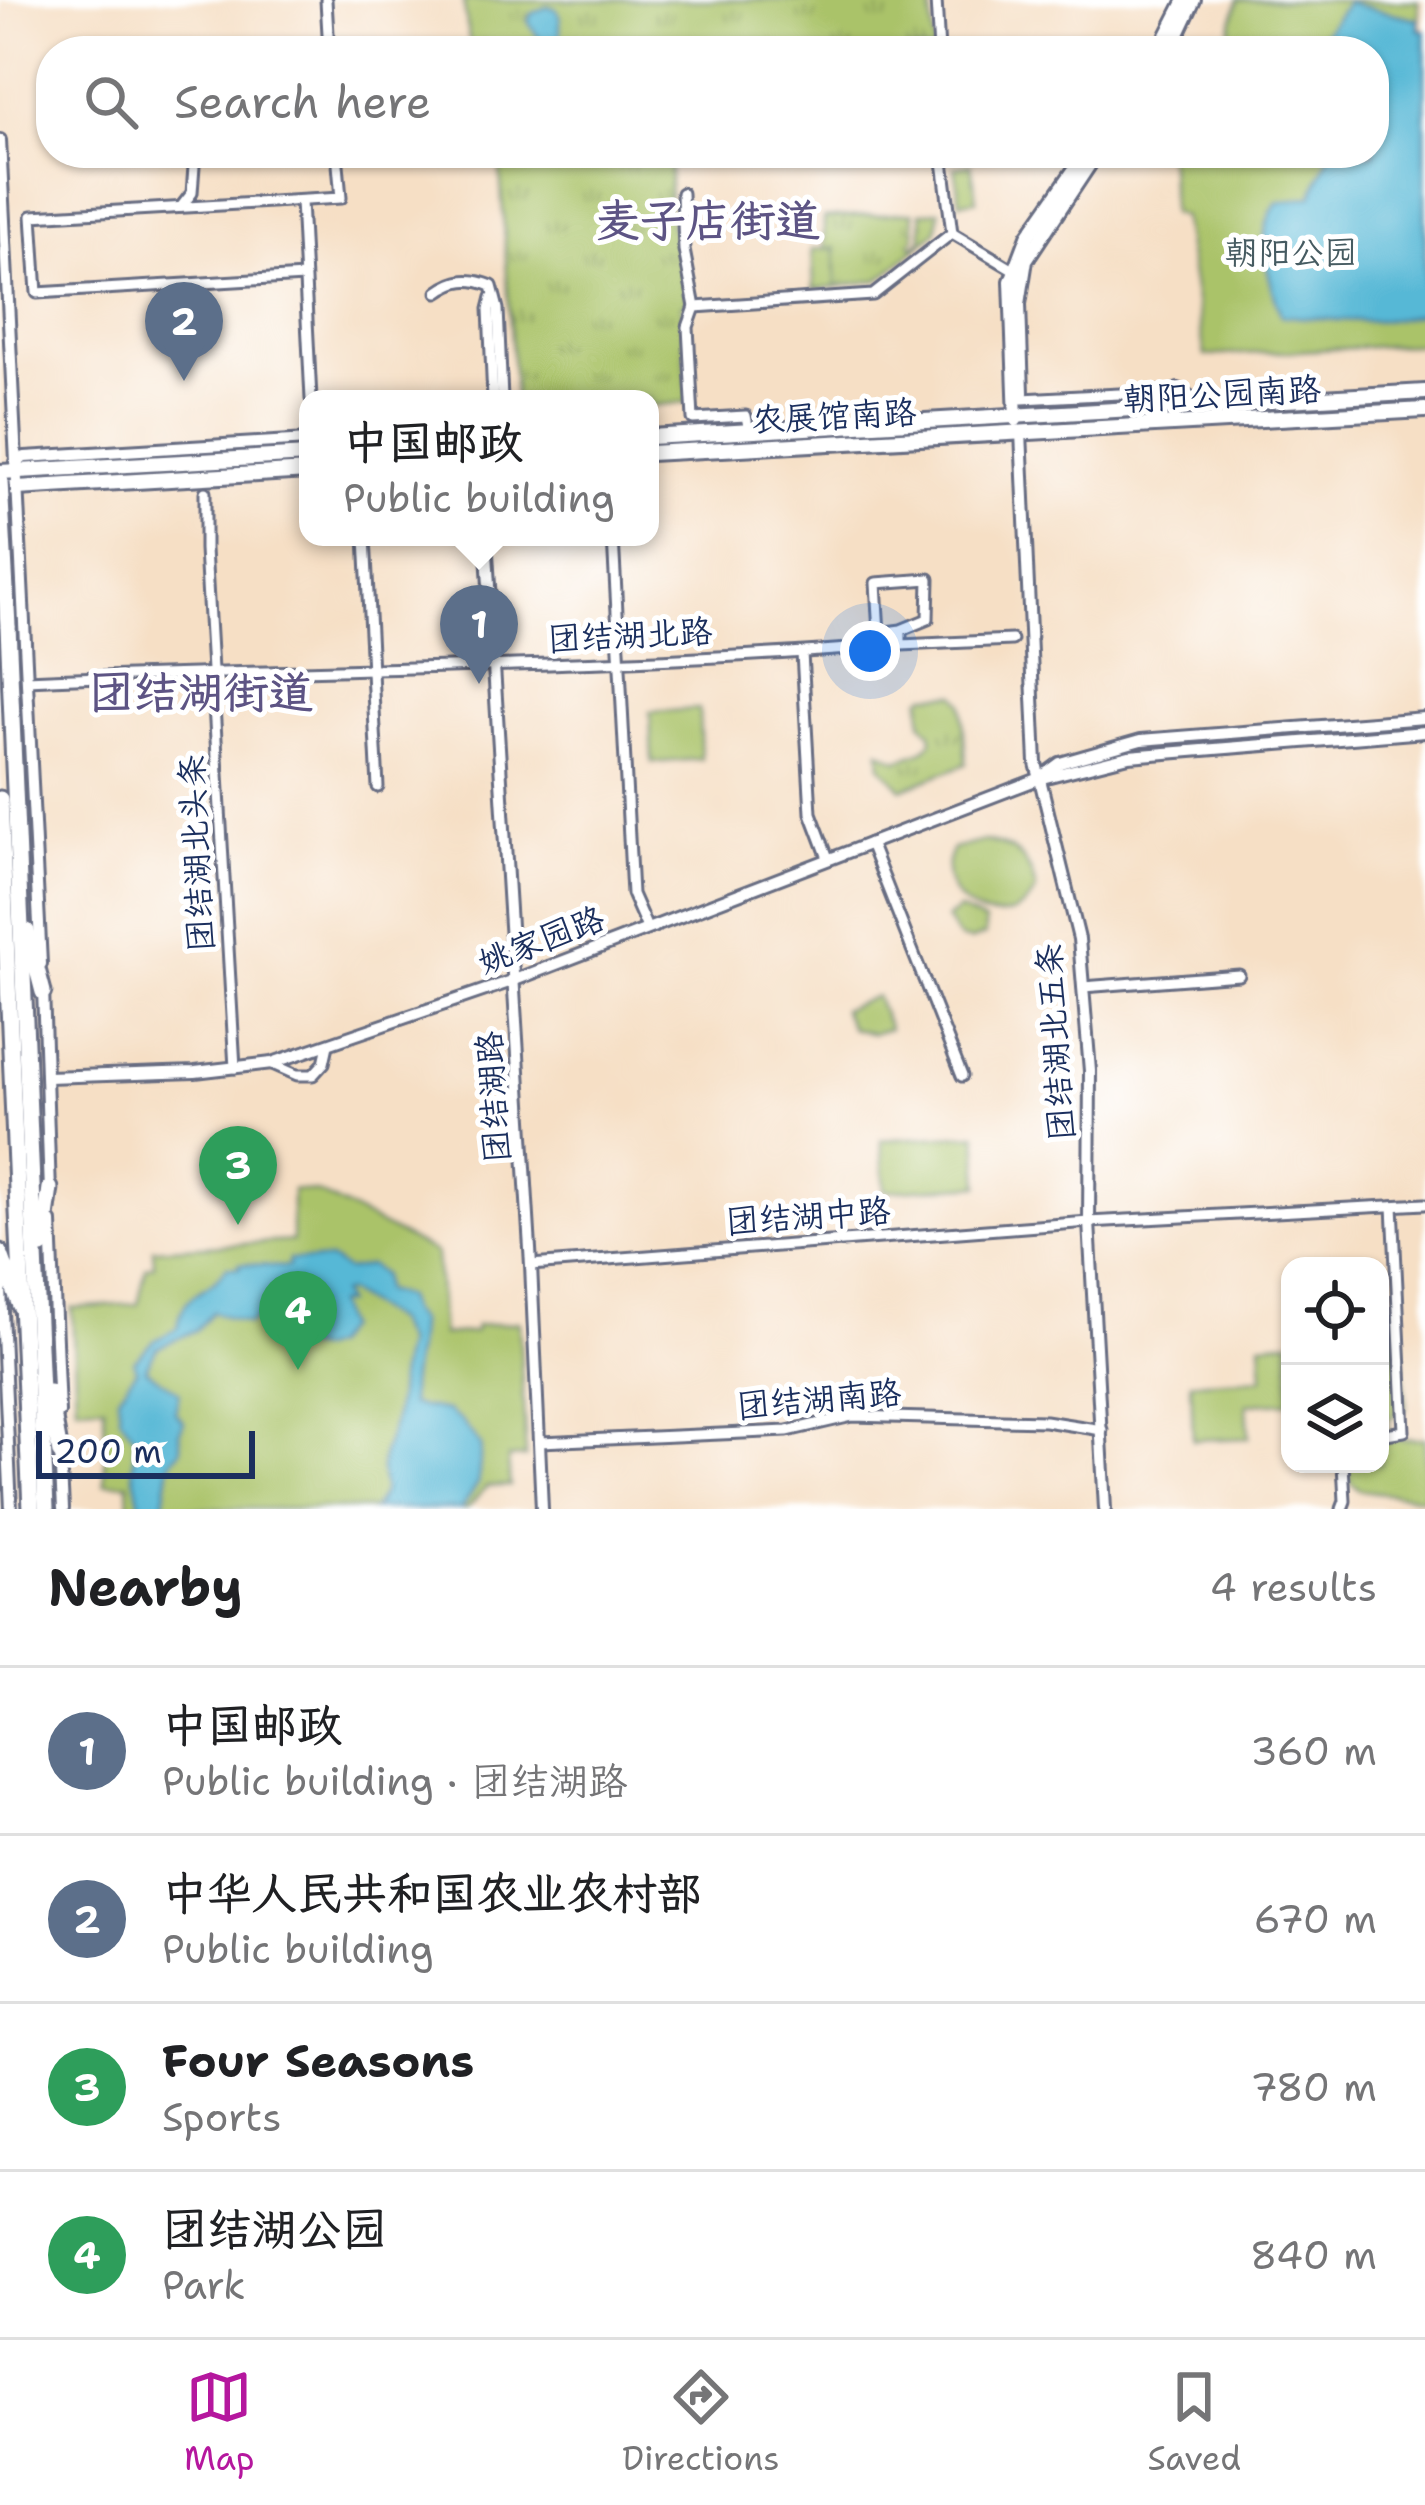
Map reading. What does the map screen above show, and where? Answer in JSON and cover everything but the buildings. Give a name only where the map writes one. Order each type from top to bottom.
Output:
[{"type":"highway","points":[[6,487],[46,1509]]},
{"type":"highway","points":[[0,799],[32,1509]]},
{"type":"highway","points":[[0,898],[3,872]]},
{"type":"highway","points":[[19,900],[43,992]]},
{"type":"highway","points":[[37,1285],[50,1188]]},
{"type":"highway","points":[[0,1252],[25,1319]]},
{"type":"highway","points":[[39,1342],[61,1453]]},
{"type":"main road","points":[[1168,36],[1189,0]]},
{"type":"main road","points":[[1176,36],[1189,0]]},
{"type":"main road","points":[[1020,421],[1010,303],[1014,269],[1028,236],[1076,168]]},
{"type":"main road","points":[[1020,421],[1019,304],[1026,260],[1087,168]]},
{"type":"main road","points":[[1178,391],[1200,406]]},
{"type":"main road","name":"朝阳公园南路","points":[[1020,421],[1425,392]]},
{"type":"main road","name":"朝阳公园南路","points":[[1020,421],[1425,410]]},
{"type":"main road","name":"农展馆南路","points":[[659,436],[1020,421]]},
{"type":"main road","name":"农展馆南路","points":[[659,452],[1020,421]]},
{"type":"main road","points":[[10,468],[299,455]]},
{"type":"main road","points":[[6,487],[299,471]]},
{"type":"street","points":[[326,0],[328,36]]},
{"type":"street","points":[[936,0],[938,36]]},
{"type":"street","points":[[0,140],[10,468],[6,487],[22,576],[28,680],[63,1509]]},
{"type":"street","points":[[181,207],[192,193],[194,168]]},
{"type":"street","points":[[4,217],[341,198],[338,168]]},
{"type":"street","points":[[944,168],[952,233]]},
{"type":"street","points":[[682,193],[684,250],[695,308],[688,327],[693,419],[746,416],[749,431]]},
{"type":"street","points":[[301,201],[310,390]]},
{"type":"street","points":[[32,216],[37,293],[304,278]]},
{"type":"street","points":[[952,233],[1014,269]]},
{"type":"street","points":[[695,308],[873,295],[952,233]]},
{"type":"street","points":[[438,292],[453,281],[471,279],[492,286],[498,309],[498,390]]},
{"type":"street","points":[[1022,399],[1178,391]]},
{"type":"street","name":"团结湖北五条","points":[[1020,421],[1038,779],[1078,939],[1090,1072],[1089,1222],[1105,1509]]},
{"type":"street","points":[[10,468],[25,457],[299,441]]},
{"type":"street","name":"团结湖北头条","points":[[206,492],[205,549],[235,1068]]},
{"type":"street","points":[[366,546],[378,788]]},
{"type":"street","name":"团结湖路","points":[[487,546],[542,1509]]},
{"type":"street","points":[[614,546],[632,894],[646,928]]},
{"type":"street","points":[[0,577],[22,576]]},
{"type":"street","points":[[928,579],[928,619],[901,630],[878,634],[876,583],[928,579]]},
{"type":"street","points":[[901,630],[902,645]]},
{"type":"street","name":"团结湖北路","points":[[28,680],[494,668],[1012,640]]},
{"type":"street","points":[[802,653],[811,813],[828,858]]},
{"type":"street","name":"姚家园路","points":[[1038,779],[1060,763],[1142,740],[1425,718]]},
{"type":"street","name":"姚家园路","points":[[47,1077],[270,1063],[512,981],[1038,779],[1129,756],[1425,732]]},
{"type":"street","points":[[870,842],[962,1076]]},
{"type":"street","points":[[1083,987],[1239,975]]},
{"type":"street","points":[[270,1063],[297,1075],[313,1075],[324,1063],[328,1045]]},
{"type":"street","name":"团结湖中路","points":[[531,1265],[1089,1222],[1425,1204]]},
{"type":"street","points":[[1389,1434],[1404,1431],[1393,1206]]},
{"type":"street","points":[[0,1267],[11,1509]]},
{"type":"street","name":"团结湖南路","points":[[539,1442],[787,1431],[852,1416],[1045,1421],[1102,1430]]},
{"type":"street","points":[[1342,1509],[1343,1473]]},
{"type":"green space","points":[[463,0],[930,0],[934,36],[469,36]]},
{"type":"green space","name":"朝阳公园","points":[[1238,0],[1418,1],[1420,30],[1425,30],[1425,344],[1205,356],[1182,217],[1171,213],[1169,168],[1389,168],[1389,36],[1229,36]]},
{"type":"green space","points":[[500,168],[670,168],[668,208],[688,303],[682,305],[688,402],[659,405],[659,390],[514,390]]},
{"type":"green space","points":[[955,168],[972,168],[977,200],[960,202]]},
{"type":"green space","points":[[940,211],[936,232],[879,280],[836,287],[835,249],[824,248],[824,218],[913,212],[915,238],[910,243],[914,247],[922,240],[921,212]]},
{"type":"green space","points":[[835,248],[836,287],[814,289],[812,249]]},
{"type":"green space","points":[[956,694],[962,703],[966,764],[902,789],[881,766],[880,751],[898,760],[923,751],[932,741],[922,723],[921,699]]},
{"type":"green space","points":[[699,709],[701,759],[652,763],[650,712]]},
{"type":"green space","points":[[984,841],[1020,856],[1033,880],[1036,891],[1022,907],[1006,914],[972,909],[950,885],[947,868],[953,849]]},
{"type":"green space","points":[[959,910],[985,922],[985,935],[970,941],[959,938],[946,919]]},
{"type":"green space","points":[[876,996],[889,1029],[872,1034],[851,1028],[842,1010]]},
{"type":"green space","points":[[977,1134],[980,1185],[885,1191],[881,1140]]},
{"type":"green space","points":[[292,1190],[316,1192],[436,1253],[442,1335],[519,1322],[526,1457],[508,1458],[510,1486],[487,1486],[467,1509],[129,1509],[128,1483],[105,1484],[104,1405],[76,1406],[72,1308],[138,1304],[146,1268],[154,1265],[153,1249],[292,1241]]},
{"type":"green space","points":[[1401,1334],[1406,1408],[1389,1419],[1389,1365],[1389,1335]]},
{"type":"green space","points":[[1281,1341],[1281,1402],[1247,1404],[1249,1438],[1193,1440],[1191,1382],[1263,1378],[1261,1343]]},
{"type":"green space","points":[[1389,1430],[1390,1440],[1425,1438],[1425,1498],[1359,1490],[1350,1482],[1350,1473],[1389,1473]]},
{"type":"water","points":[[1347,3],[1418,19],[1419,30],[1425,30],[1425,312],[1372,321],[1281,316],[1264,244],[1277,203],[1312,196],[1324,168],[1389,168],[1389,36],[1322,36]]},
{"type":"water","points":[[548,6],[556,9],[560,36],[538,36],[528,21]]},
{"type":"water","points":[[289,1260],[331,1260],[346,1270],[370,1265],[382,1275],[383,1291],[405,1297],[418,1321],[411,1405],[447,1411],[481,1446],[478,1483],[461,1509],[373,1509],[383,1492],[381,1461],[394,1420],[405,1344],[394,1321],[347,1292],[340,1294],[345,1303],[336,1304],[344,1327],[331,1346],[319,1350],[289,1345],[268,1319],[248,1324],[213,1312],[196,1330],[157,1348],[145,1369],[179,1392],[175,1412],[184,1422],[179,1433],[181,1450],[170,1463],[163,1509],[141,1509],[133,1471],[135,1437],[120,1416],[118,1396],[136,1370],[134,1361],[154,1341],[178,1328],[190,1298],[227,1267],[288,1267]]},
{"type":"place","name":"中华人民共和国农业农村部","points":[[184,381]]},
{"type":"place","name":"中国邮政","points":[[479,684]]},
{"type":"place","name":"Four Seasons","points":[[238,1225]]},
{"type":"place","name":"团结湖公园","points":[[298,1370]]},
{"type":"district","name":"麦子店街道","points":[[708,220]]},
{"type":"district","name":"团结湖街道","points":[[201,692]]}]
